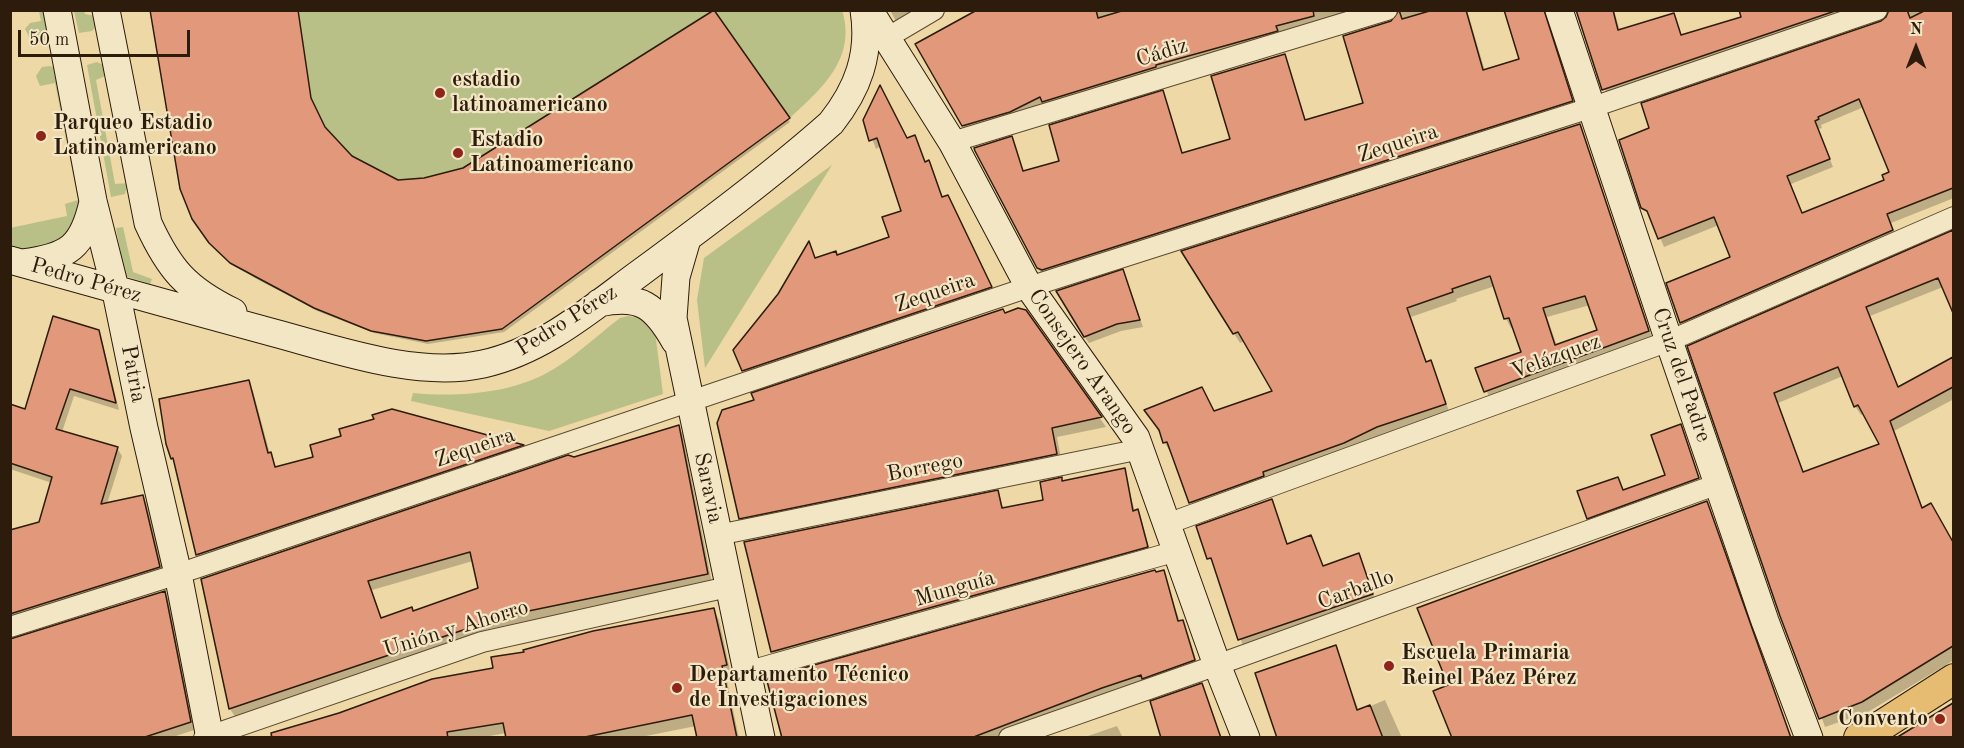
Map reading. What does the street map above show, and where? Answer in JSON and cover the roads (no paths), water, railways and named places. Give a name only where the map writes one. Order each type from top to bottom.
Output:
[{"type":"main road","points":[[1869,736],[1953,679]]},
{"type":"street","name":"Patria","points":[[57,10],[93,201],[116,292],[144,428],[178,574],[208,737]]},
{"type":"street","points":[[106,10],[148,223],[162,253],[172,283],[172,291],[166,297],[153,301]]},
{"type":"street","name":"Pedro Pérez","points":[[864,10],[864,60]]},
{"type":"street","name":"Consejero Arango","points":[[869,10],[885,39],[952,142],[1029,287],[1127,424],[1141,449],[1217,665],[1246,738]]},
{"type":"street","points":[[885,39],[934,10]]},
{"type":"street","name":"Cádiz","points":[[952,142],[1387,10]]},
{"type":"street","name":"Cruz del Padre","points":[[1559,10],[1718,484],[1809,738]]},
{"type":"street","name":"Zequeira","points":[[10,627],[178,574],[1029,287],[1593,107],[1877,10]]},
{"type":"street","name":"Pedro Pérez","points":[[16,261],[116,292],[399,363],[459,367],[504,359],[525,351],[599,303],[687,239],[831,123],[846,103],[864,60],[872,49],[885,39]]},
{"type":"street","points":[[16,261],[61,254],[75,244],[84,234],[93,201]]},
{"type":"street","name":"Velázquez","points":[[1167,524],[1669,341],[1953,217]]},
{"type":"street","name":"Saravia","points":[[687,239],[673,297],[679,347],[761,738]]},
{"type":"street","points":[[162,253],[181,278],[201,294],[277,334]]},
{"type":"street","points":[[599,303],[619,299],[638,301],[648,306],[657,314],[679,347]]},
{"type":"street","name":"Borrego","points":[[718,535],[1141,449]]},
{"type":"street","name":"Carballo","points":[[1009,738],[1718,484]]},
{"type":"street","name":"Munguía","points":[[746,672],[1177,551]]},
{"type":"street","name":"Unión y Ahorro","points":[[208,737],[482,642],[728,587]]},
{"type":"place","name":"estadio latinoamericano","points":[[440,93]]},
{"type":"place","name":"Parqueo Estadio Latinoamericano","points":[[41,136]]},
{"type":"place","name":"Estadio Latinoamericano","points":[[458,153]]},
{"type":"place","name":"Escuela Primaria Reinel Páez Pérez","points":[[1389,666]]},
{"type":"place","name":"Departamento Técnico de Investigaciones","points":[[677,688]]},
{"type":"place","name":"Convento","points":[[1940,719]]}]
